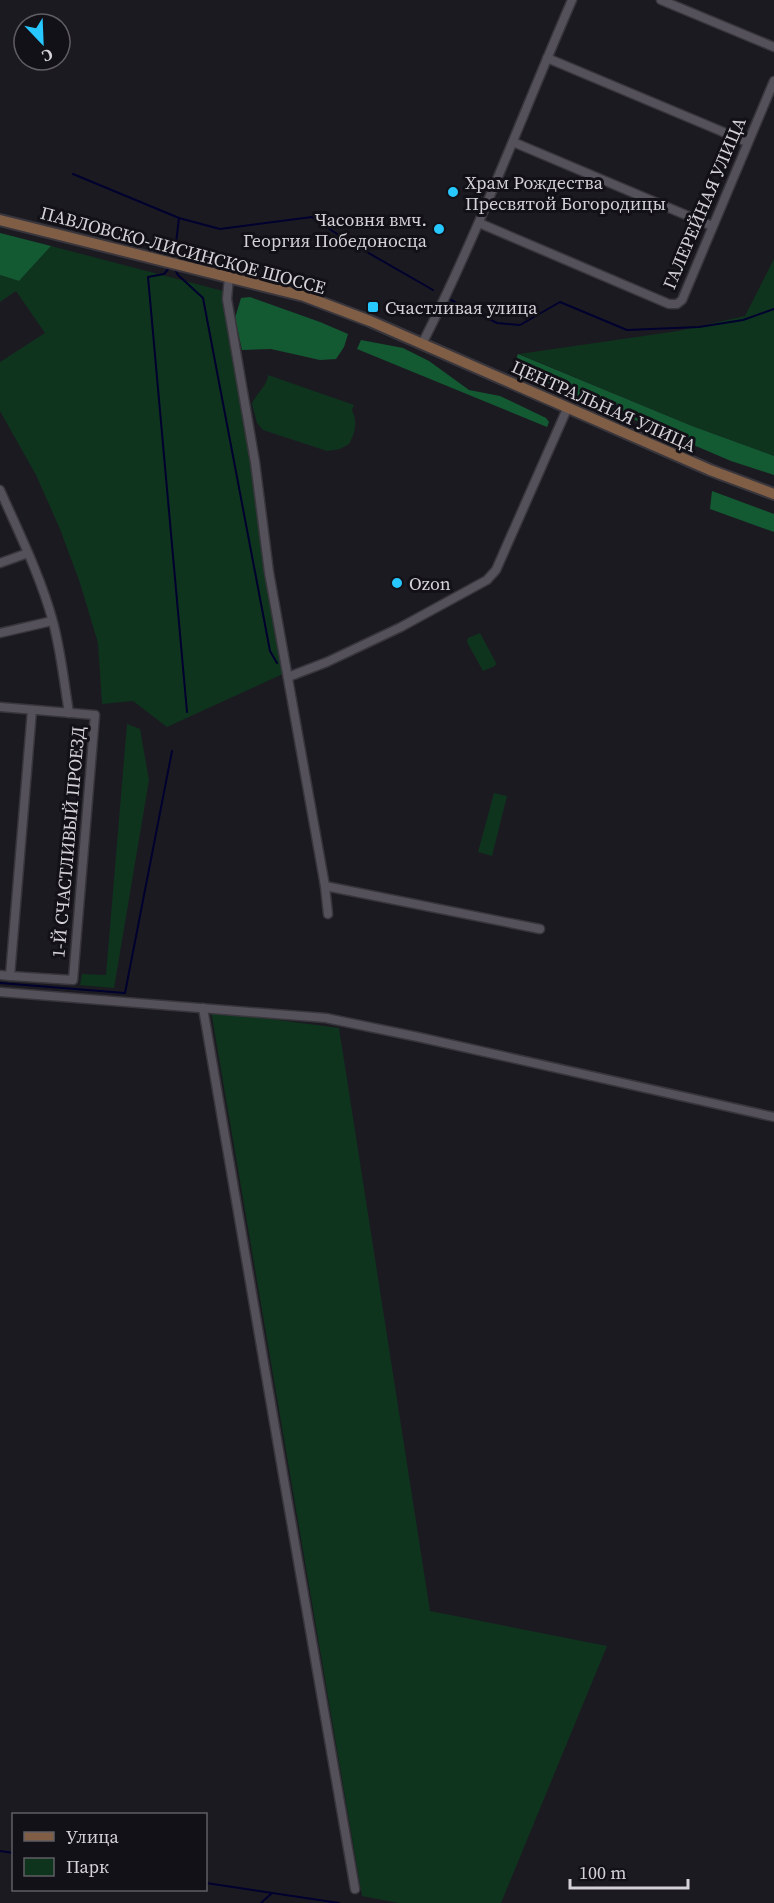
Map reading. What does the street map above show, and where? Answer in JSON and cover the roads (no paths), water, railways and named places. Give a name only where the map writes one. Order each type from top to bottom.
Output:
[{"type":"main road","name":"ПАВЛОВСКО-ЛИСИНСКОЕ ШОССЕ","points":[[0,220],[304,296],[422,344]]},
{"type":"main road","name":"ЦЕНТРАЛЬНАЯ УЛИЦА","points":[[422,344],[710,470],[774,494]]},
{"type":"street","points":[[422,344],[479,223],[572,0]]},
{"type":"street","points":[[661,0],[774,47]]},
{"type":"street","points":[[547,58],[747,142]]},
{"type":"street","name":"ГАЛЕРЕЙНАЯ УЛИЦА","points":[[479,223],[674,304],[682,300],[774,81]]},
{"type":"street","points":[[513,142],[712,226]]},
{"type":"street","points":[[229,277],[227,299],[255,462],[269,572],[325,886],[328,914]]},
{"type":"street","points":[[288,677],[327,662],[394,630],[487,580],[496,570],[567,409]]},
{"type":"street","points":[[0,490],[28,553],[52,621],[61,656],[69,713],[0,707]]},
{"type":"street","points":[[0,563],[28,553]]},
{"type":"street","points":[[0,633],[52,621]]},
{"type":"street","points":[[0,975],[10,976],[32,710]]},
{"type":"street","name":"1-Й СЧАСТЛИВЫЙ ПРОЕЗД","points":[[10,976],[74,980],[95,715],[69,713]]},
{"type":"street","points":[[325,886],[540,929]]},
{"type":"street","points":[[0,992],[336,1020],[774,1118]]},
{"type":"street","points":[[203,1008],[245,1244],[299,1580],[355,1889]]},
{"type":"waterway","points":[[73,174],[179,218],[220,229],[312,217],[346,240],[433,290]]},
{"type":"waterway","points":[[174,260],[179,218]]},
{"type":"waterway","points":[[170,267],[164,274],[148,277],[187,712]]},
{"type":"waterway","points":[[174,268],[178,275],[203,298],[270,651],[277,663]]},
{"type":"waterway","points":[[451,300],[497,323],[520,325],[560,302],[627,330],[699,327],[743,320],[774,309]]},
{"type":"waterway","points":[[0,983],[125,993],[172,751]]},
{"type":"waterway","points":[[0,1851],[12,1853]]},
{"type":"waterway","points":[[207,1883],[339,1903]]},
{"type":"waterway","points":[[261,1903],[272,1893]]},
{"type":"place","name":"Храм Рождества Пресвятой Богородицы","points":[[453,192]]},
{"type":"place","name":"Часовня вмч. Георгия Победоносца","points":[[439,229]]},
{"type":"place","name":"Счастливая улица","points":[[373,307]]},
{"type":"place","name":"Ozon","points":[[397,583]]}]
